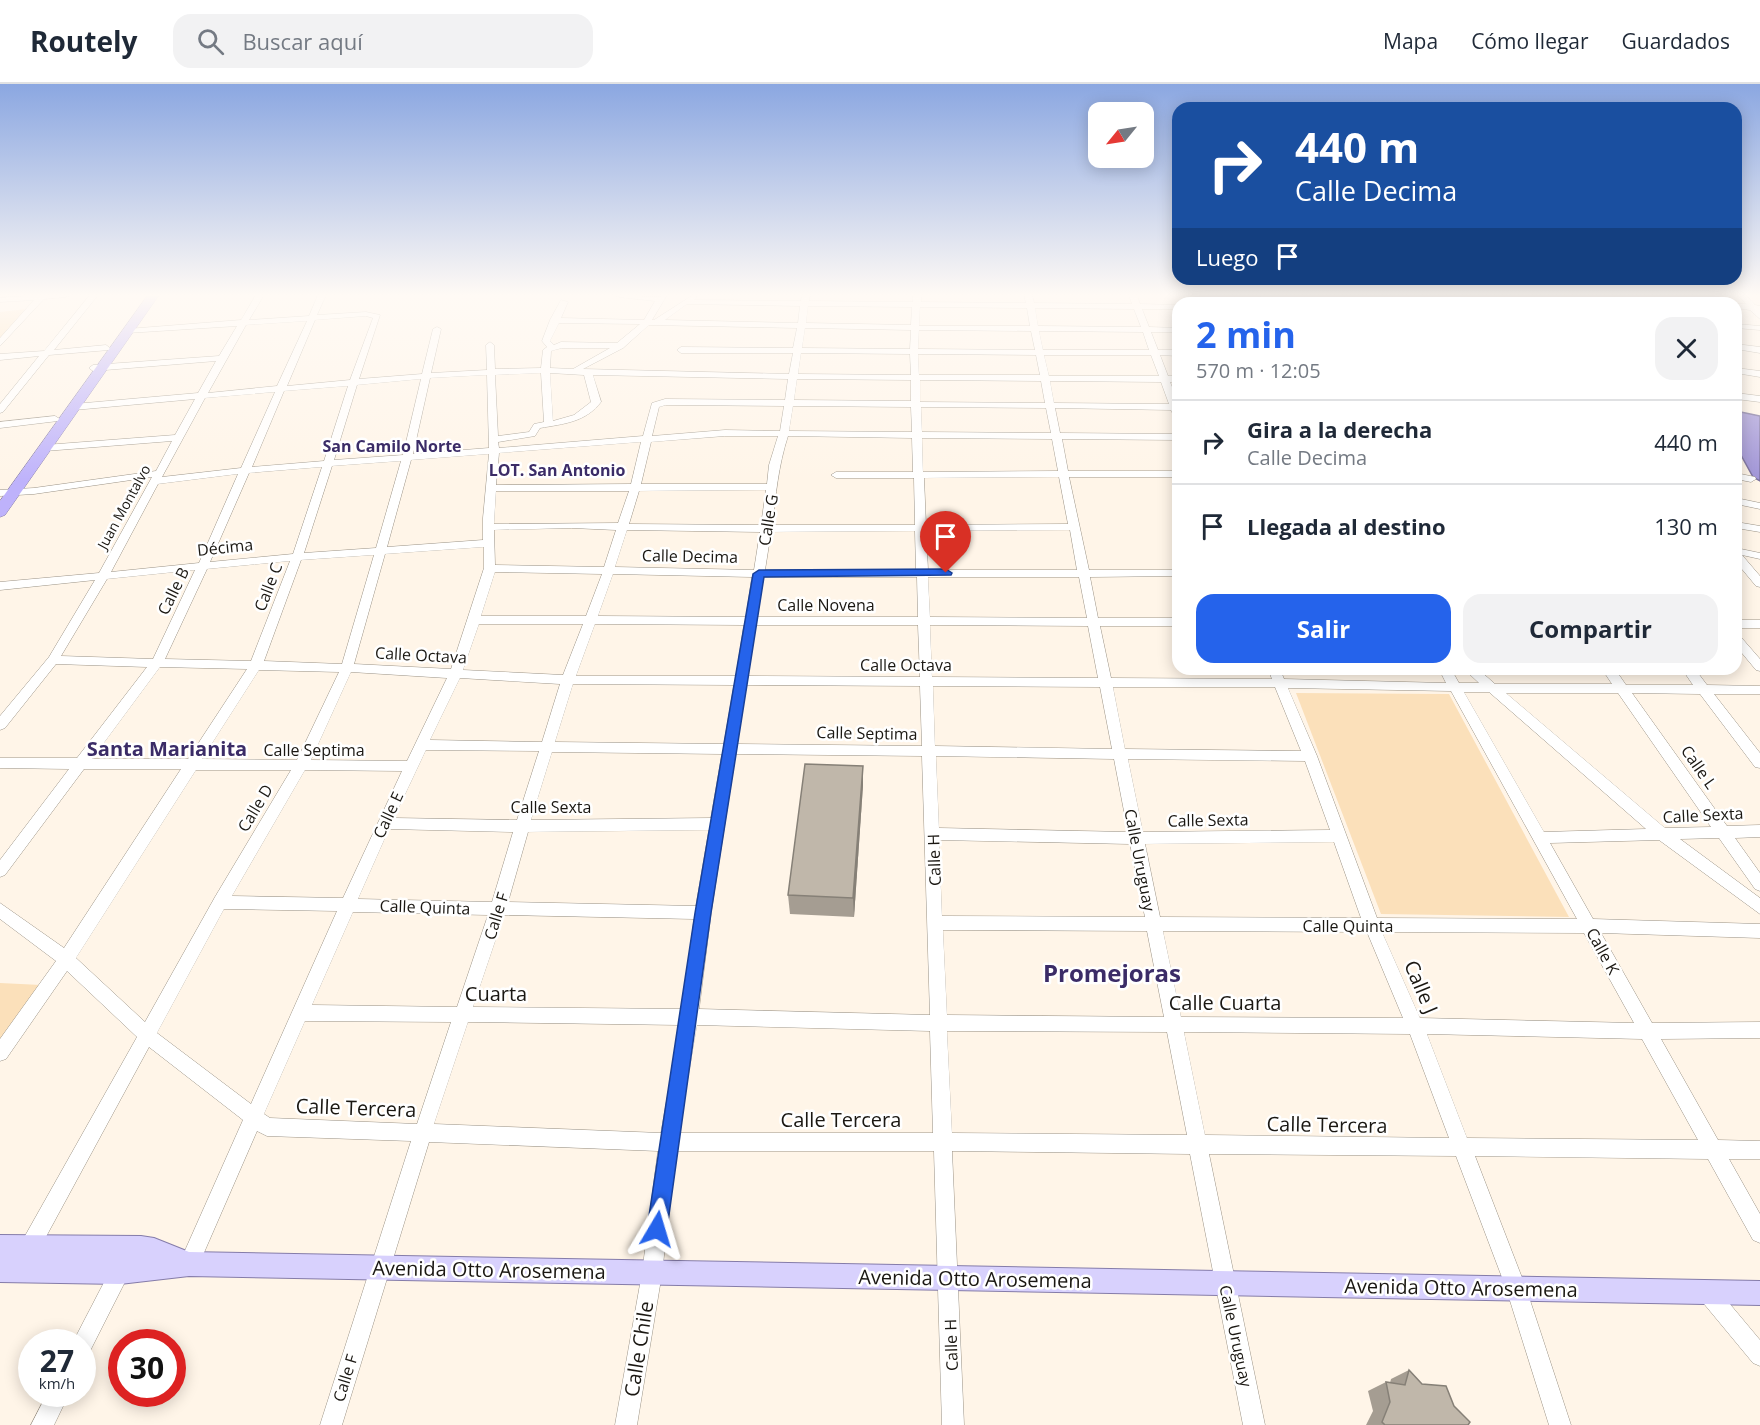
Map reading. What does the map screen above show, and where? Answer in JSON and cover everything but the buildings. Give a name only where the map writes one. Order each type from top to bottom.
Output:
[{"type":"highway","points":[[4,494],[45,448],[74,407],[101,358]]},
{"type":"highway","points":[[0,512],[4,494],[55,419],[105,358]]},
{"type":"main road","name":"Avenida Otto Arosemena","points":[[0,1247],[141,1248],[154,1250],[189,1264]]},
{"type":"main road","name":"Avenida Otto Arosemena","points":[[9,1270],[120,1272],[189,1264],[1760,1293]]},
{"type":"street","points":[[0,410],[44,358]]},
{"type":"street","points":[[97,367],[222,358]]},
{"type":"street","name":"Juan Montalvo","points":[[0,725],[53,660],[103,576],[222,358]]},
{"type":"street","name":"Calle B","points":[[0,871],[157,662],[203,566],[294,358]]},
{"type":"street","name":"Calle C","points":[[0,1053],[66,958],[256,665],[330,463],[362,358]]},
{"type":"street","name":"Calle D","points":[[9,1270],[30,1247],[220,902],[301,766],[347,668],[407,458],[430,358]]},
{"type":"street","name":"Calle E","points":[[189,1264],[302,1013],[384,823],[456,673],[474,620],[490,568],[488,527],[494,452],[490,358]]},
{"type":"street","points":[[546,358],[549,423]]},
{"type":"street","points":[[572,371],[601,358]]},
{"type":"street","name":"Calle G","points":[[652,1272],[668,1142],[690,1017],[703,913],[752,621],[773,487],[774,465],[784,434],[797,358]]},
{"type":"street","name":"Calle H","points":[[915,358],[953,1425]]},
{"type":"street","name":"Calle Uruguay","points":[[1040,358],[1254,1425]]},
{"type":"street","points":[[1157,358],[1172,400]]},
{"type":"street","points":[[74,407],[490,371],[587,371],[700,376],[1172,379]]},
{"type":"street","points":[[493,440],[532,434],[537,426],[574,419],[587,412],[596,404],[587,371]]},
{"type":"street","points":[[1742,372],[1760,374]]},
{"type":"street","points":[[1742,397],[1760,399]]},
{"type":"street","name":"Calle F","points":[[331,1425],[422,1134],[498,909],[568,680],[609,570],[635,487],[655,405],[665,402],[788,404]]},
{"type":"street","points":[[788,404],[1050,405],[1172,410]]},
{"type":"street","points":[[0,425],[55,419]]},
{"type":"street","points":[[4,494],[158,477],[725,433],[1172,436]]},
{"type":"street","points":[[45,448],[180,437]]},
{"type":"street","points":[[836,475],[1172,474]]},
{"type":"street","points":[[1742,477],[1751,479]]},
{"type":"street","points":[[492,488],[773,487]]},
{"type":"street","points":[[1742,502],[1760,506]]},
{"type":"street","points":[[488,527],[621,526],[766,529],[1074,527]]},
{"type":"street","points":[[1742,526],[1760,529]]},
{"type":"street","name":"Décima","points":[[0,586],[297,557],[489,543]]},
{"type":"street","points":[[1742,552],[1760,556]]},
{"type":"street","points":[[1742,563],[1760,583]]},
{"type":"street","name":"Calle Decima","points":[[490,568],[759,574],[1172,573]]},
{"type":"street","name":"Calle Novena","points":[[474,620],[1172,622]]},
{"type":"street","points":[[1742,624],[1760,624]]},
{"type":"street","points":[[1742,646],[1760,667]]},
{"type":"street","name":"Calle Octava","points":[[53,660],[347,668],[568,680],[1105,684],[1277,676],[1455,687],[1760,690]]},
{"type":"street","name":"Calle K","points":[[1448,675],[1760,1233]]},
{"type":"street","points":[[1477,675],[1663,835],[1760,907]]},
{"type":"street","name":"Calle L","points":[[1612,675],[1760,885]]},
{"type":"street","points":[[1693,675],[1760,763]]},
{"type":"street","name":"Calle J","points":[[1277,676],[1310,756],[1372,926],[1415,1026],[1516,1288],[1560,1425]]},
{"type":"street","name":"Calle Septima","points":[[423,745],[1310,756]]},
{"type":"street","name":"Calle Septima","points":[[0,763],[411,766]]},
{"type":"street","name":"Calle Sexta","points":[[384,823],[522,826],[718,824]]},
{"type":"street","name":"Calle Sexta","points":[[1539,838],[1760,831]]},
{"type":"street","name":"Calle Sexta","points":[[933,834],[1136,838],[1339,836]]},
{"type":"street","name":"Calle Quinta","points":[[220,902],[703,913]]},
{"type":"street","name":"Calle Tercera","points":[[0,910],[66,958],[148,1036],[267,1127],[668,1142],[944,1142],[1461,1149],[1760,1150]]},
{"type":"street","name":"Calle Quinta","points":[[936,923],[1589,926],[1760,931]]},
{"type":"street","name":"Cuarta","points":[[302,1013],[690,1017]]},
{"type":"street","name":"Calle Cuarta","points":[[690,1017],[940,1023],[1415,1026],[1647,1031],[1760,1030]]},
{"type":"street","points":[[91,1329],[120,1272]]},
{"type":"street","name":"Calle Chile","points":[[626,1425],[652,1272]]},
{"type":"street","points":[[1707,1292],[1760,1356]]},
{"type":"street","points":[[42,1425],[51,1407]]},
{"type":"shaded area","points":[[1742,412],[1760,416],[1760,481],[1753,477],[1742,457]]},
{"type":"shaded area","points":[[1296,693],[1449,694],[1569,917],[1381,914]]},
{"type":"shaded area","points":[[0,983],[41,985],[0,1044]]},
{"type":"district","name":"San Camilo Norte","points":[[392,446]]},
{"type":"district","name":"LOT. San Antonio","points":[[557,470]]},
{"type":"district","name":"Santa Marianita","points":[[167,749]]},
{"type":"district","name":"Promejoras","points":[[1112,974]]},
{"type":"route","points":[[657,1229],[668,1142],[690,1017],[703,913],[759,574],[946,573]]}]
